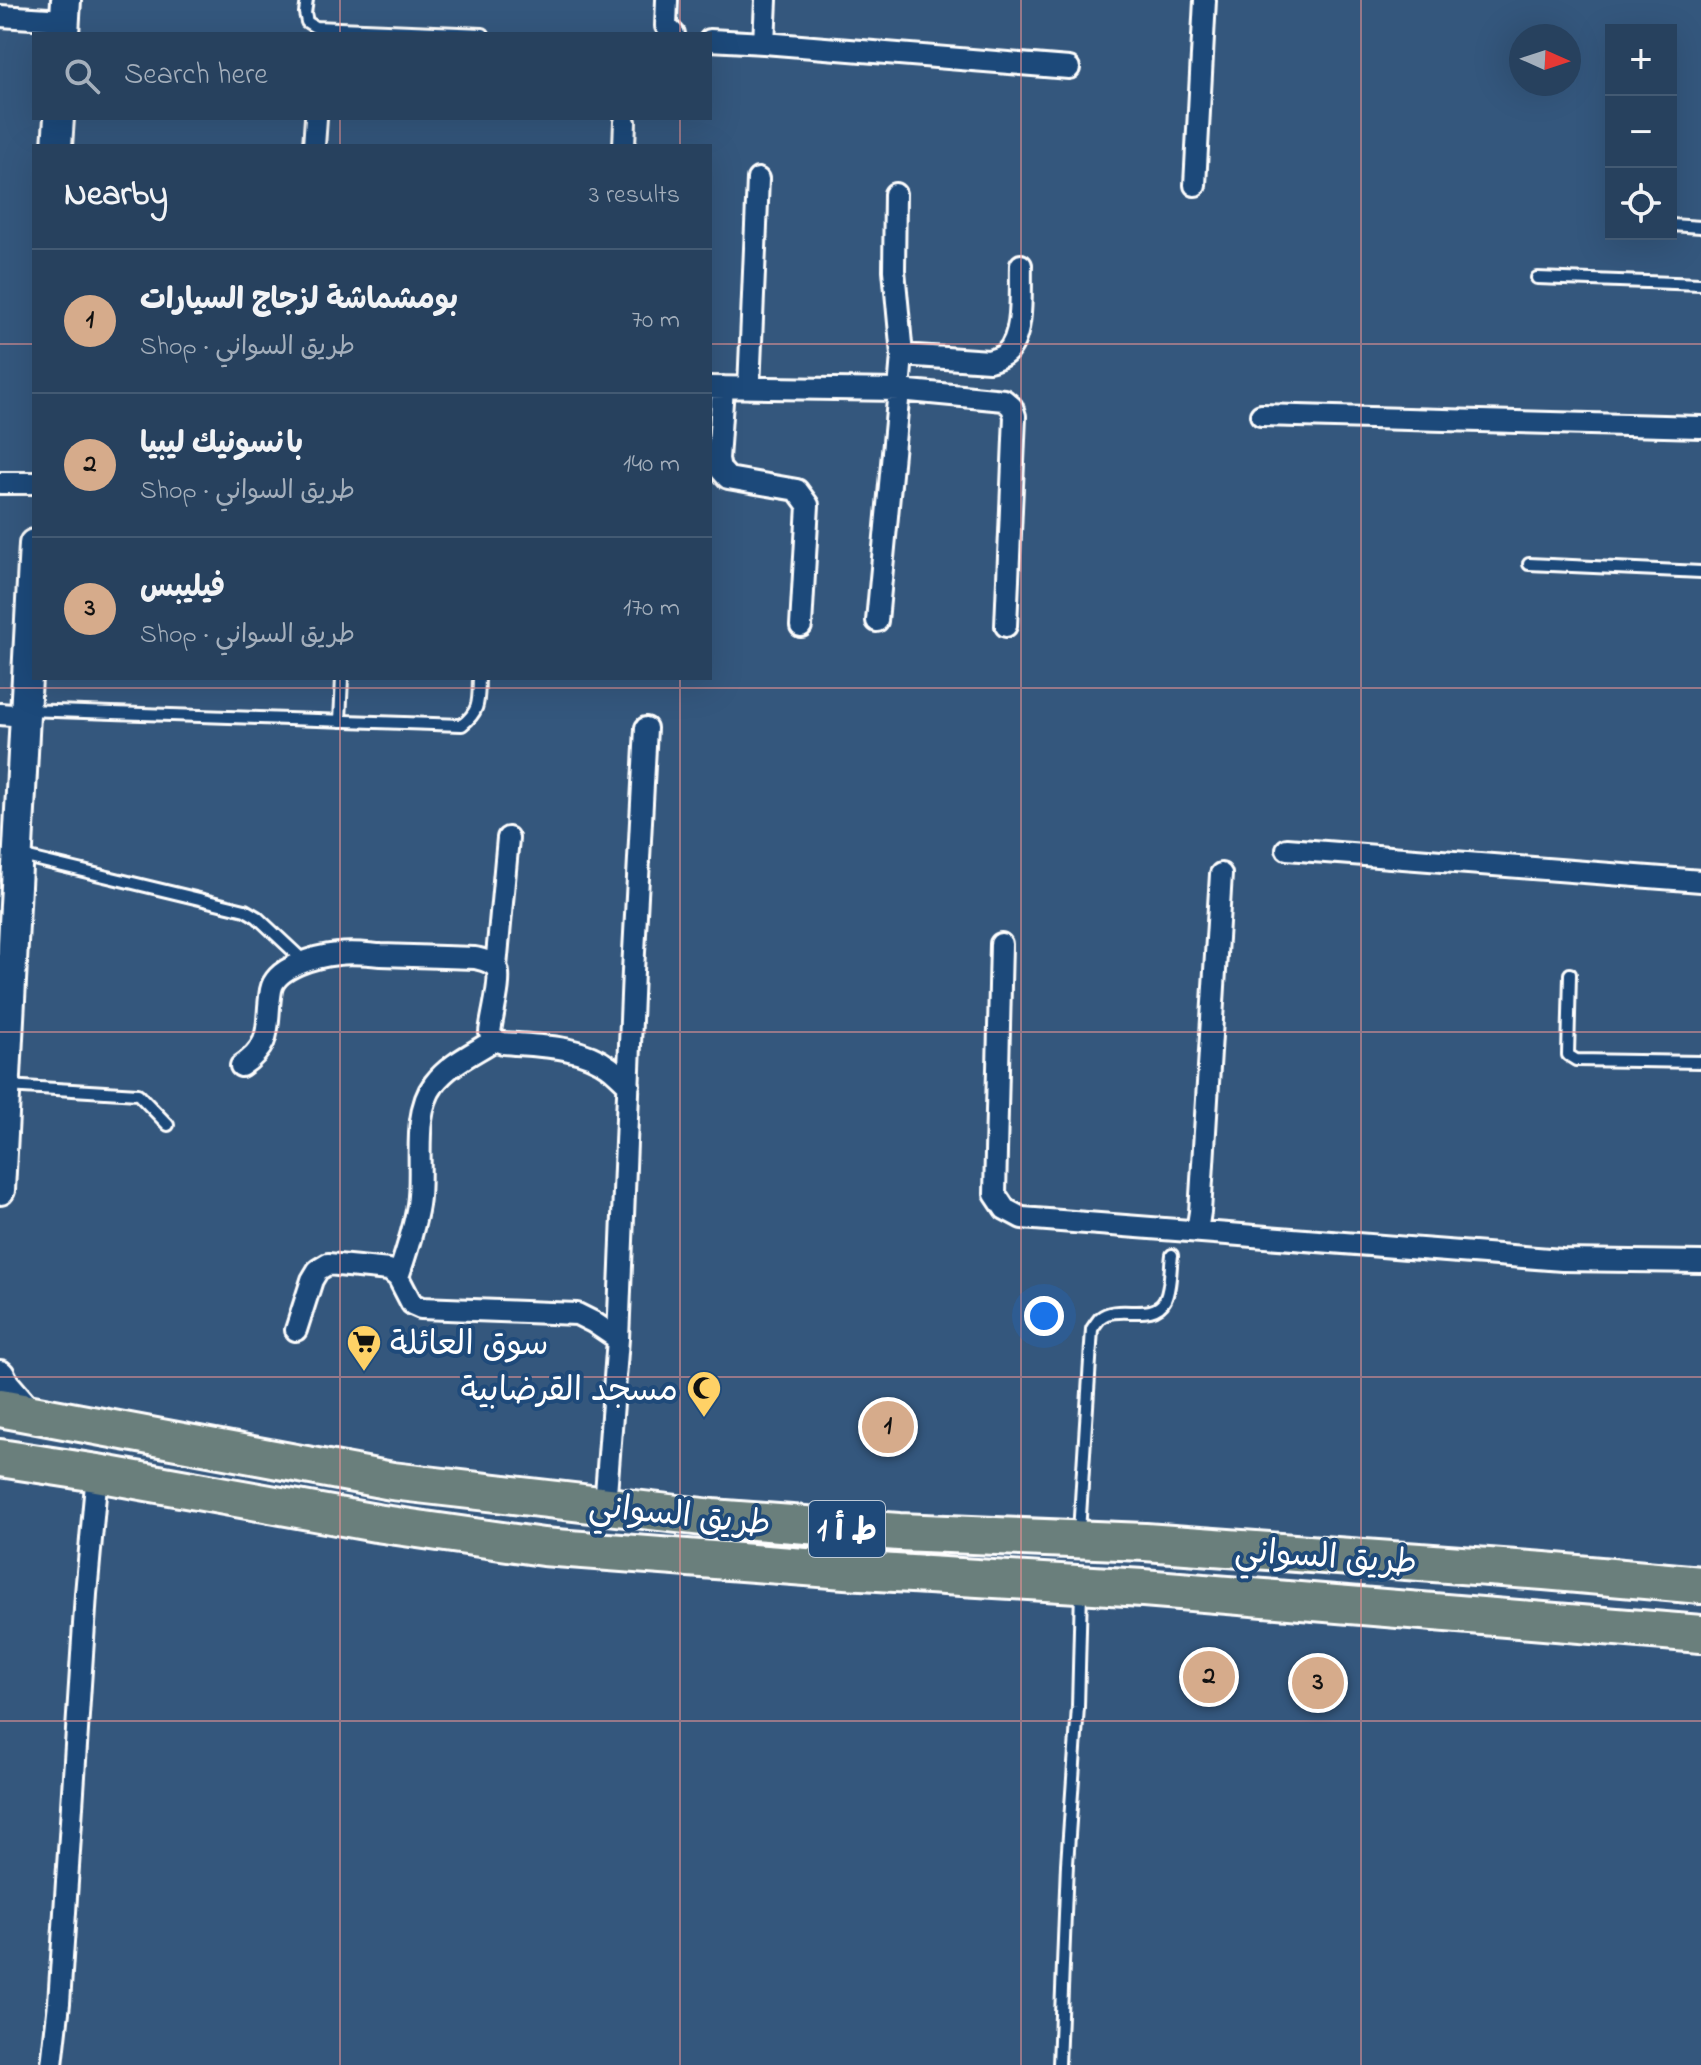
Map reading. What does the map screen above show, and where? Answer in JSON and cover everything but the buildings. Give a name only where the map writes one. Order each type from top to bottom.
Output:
[{"type":"highway","name":"طريق السواني","points":[[15,1411],[392,1481],[712,1518],[883,1531],[1191,1545],[1697,1577]]},
{"type":"highway","name":"طريق السواني","points":[[0,1458],[376,1523],[543,1547],[1143,1588],[1701,1634]]},
{"type":"street","points":[[667,0],[666,26],[672,32]]},
{"type":"street","points":[[764,43],[766,0]]},
{"type":"street","points":[[1195,185],[1205,0]]},
{"type":"street","points":[[0,16],[65,18]]},
{"type":"street","points":[[712,40],[1069,68]]},
{"type":"street","points":[[57,144],[59,120]]},
{"type":"street","points":[[314,144],[316,120]]},
{"type":"street","points":[[624,144],[625,122]]},
{"type":"street","points":[[749,388],[758,179]]},
{"type":"street","points":[[877,621],[902,355],[894,270],[895,194]]},
{"type":"street","points":[[902,355],[989,361],[1008,352],[1019,321],[1021,265]]},
{"type":"street","points":[[801,626],[808,505],[797,490],[728,478],[720,469],[716,387],[899,390],[1004,400],[1012,407],[1015,416],[1006,626]]},
{"type":"street","points":[[1261,415],[1701,427]]},
{"type":"street","points":[[0,483],[32,483]]},
{"type":"street","points":[[0,1190],[16,713],[32,563]]},
{"type":"street","points":[[605,1506],[618,1339],[646,728]]},
{"type":"street","points":[[508,838],[496,967],[499,976],[490,1033],[494,1040],[503,1043],[565,1049],[582,1054],[608,1066],[629,1085]]},
{"type":"street","points":[[1287,849],[1701,881]]},
{"type":"street","points":[[1197,1231],[1221,874]]},
{"type":"street","points":[[1001,944],[995,1194],[1005,1209],[1022,1218],[1562,1260],[1701,1262]]},
{"type":"street","points":[[241,1066],[254,1057],[263,1045],[269,1024],[271,986],[282,971],[305,962],[338,953],[475,958],[496,967]]},
{"type":"street","points":[[398,1277],[419,1202],[422,1115],[426,1098],[434,1084],[452,1066],[494,1040]]},
{"type":"street","points":[[296,1330],[312,1280],[318,1270],[328,1264],[389,1270],[398,1277],[409,1301],[421,1308],[577,1314],[618,1339]]},
{"type":"street","points":[[0,1375],[15,1411]]},
{"type":"street","points":[[52,2065],[97,1473]]},
{"type":"lane","points":[[307,0],[307,22],[315,27],[435,32]]},
{"type":"lane","points":[[1677,225],[1701,227]]},
{"type":"lane","points":[[1537,278],[1701,284]]},
{"type":"lane","points":[[1529,564],[1701,572]]},
{"type":"lane","points":[[340,721],[342,680]]},
{"type":"lane","points":[[16,713],[462,725],[474,716],[479,680]]},
{"type":"lane","points":[[11,862],[245,910],[266,925],[305,962]]},
{"type":"lane","points":[[1570,974],[1568,1055],[1576,1060],[1701,1062]]},
{"type":"lane","points":[[5,1086],[138,1094],[168,1125]]},
{"type":"lane","points":[[1078,1539],[1092,1329],[1107,1313],[1153,1310],[1163,1304],[1167,1296],[1172,1255]]},
{"type":"lane","points":[[1059,2065],[1082,1584]]},
{"type":"place","name":"سوق العائلة","points":[[364,1373]]},
{"type":"place","name":"مسجد القرضابية","points":[[704,1419]]},
{"type":"place","name":"بومشماشة لزجاج السيارات","points":[[888,1427]]},
{"type":"place","name":"بانسونيك ليبيا","points":[[1209,1677]]},
{"type":"place","name":"فيليبس","points":[[1318,1683]]}]
